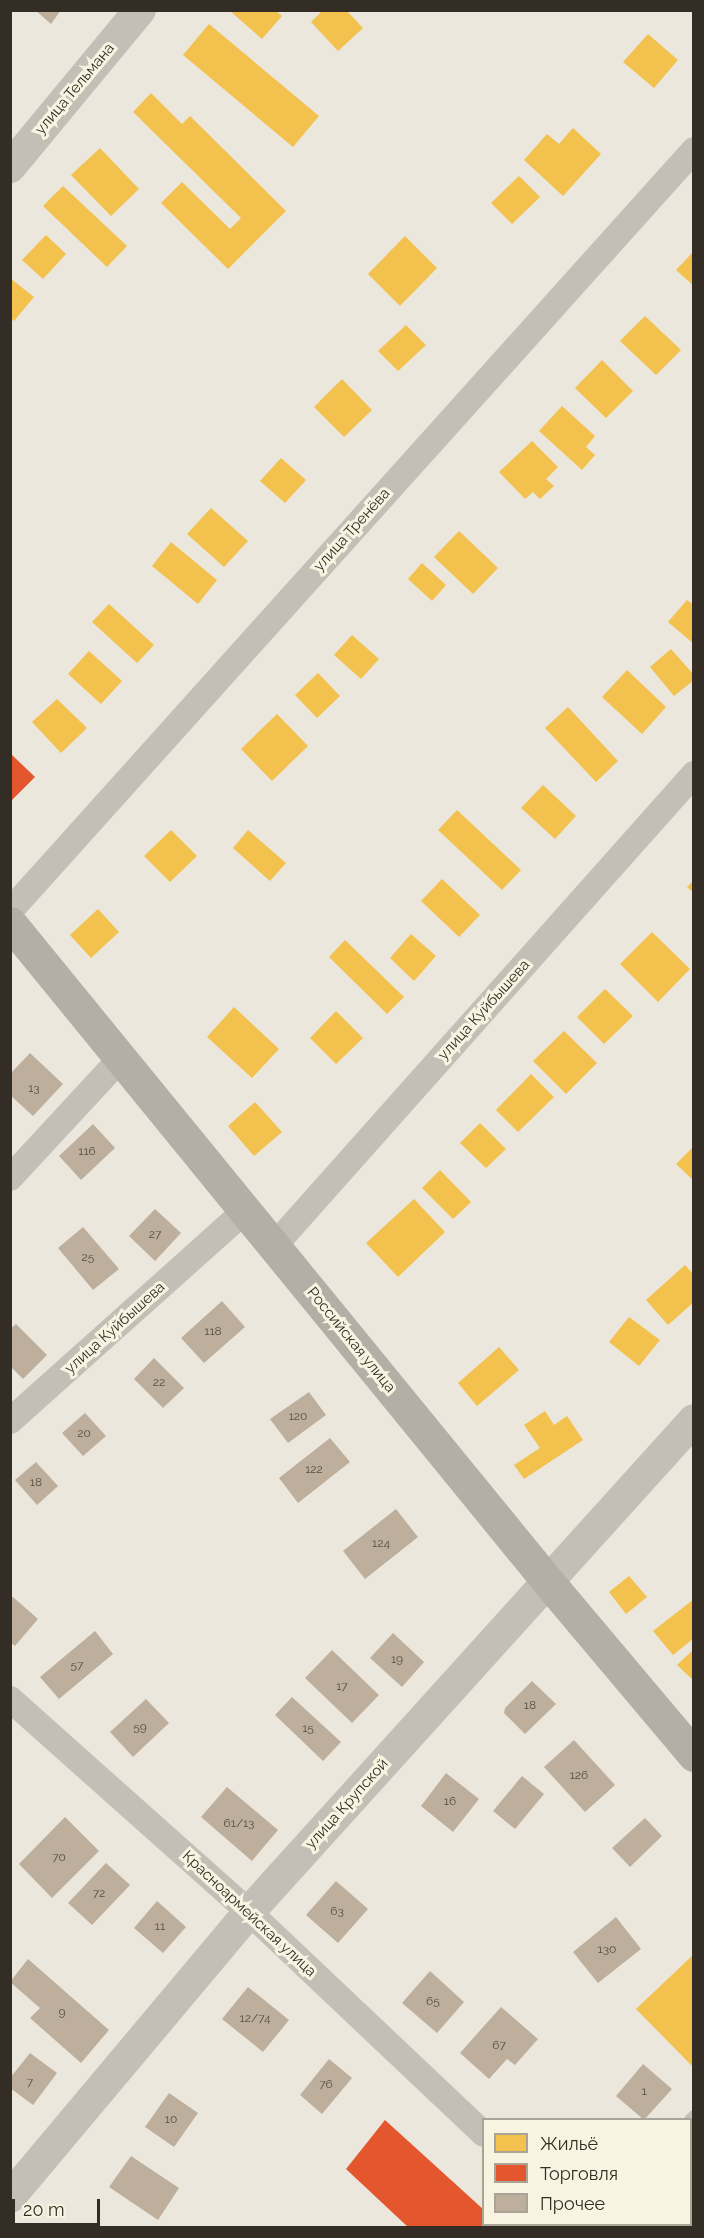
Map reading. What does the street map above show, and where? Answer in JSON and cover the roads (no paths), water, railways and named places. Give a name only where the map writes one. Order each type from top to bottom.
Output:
[{"type":"main road","name":"Российская улица","points":[[10,923],[549,1583],[693,1755]]},
{"type":"street","name":"улица Тельмана","points":[[10,167],[140,10]]},
{"type":"street","name":"улица Тренёва","points":[[10,911],[693,150]]},
{"type":"street","name":"улица Куйбышева","points":[[274,1246],[693,774]]},
{"type":"street","points":[[10,1178],[121,1058]]},
{"type":"street","name":"улица Куйбышева","points":[[10,1421],[246,1211]]},
{"type":"street","name":"улица Крупской","points":[[10,2197],[249,1912],[549,1583],[693,1420]]},
{"type":"street","name":"Красноармейская улица","points":[[10,1699],[249,1912],[482,2133]]}]
